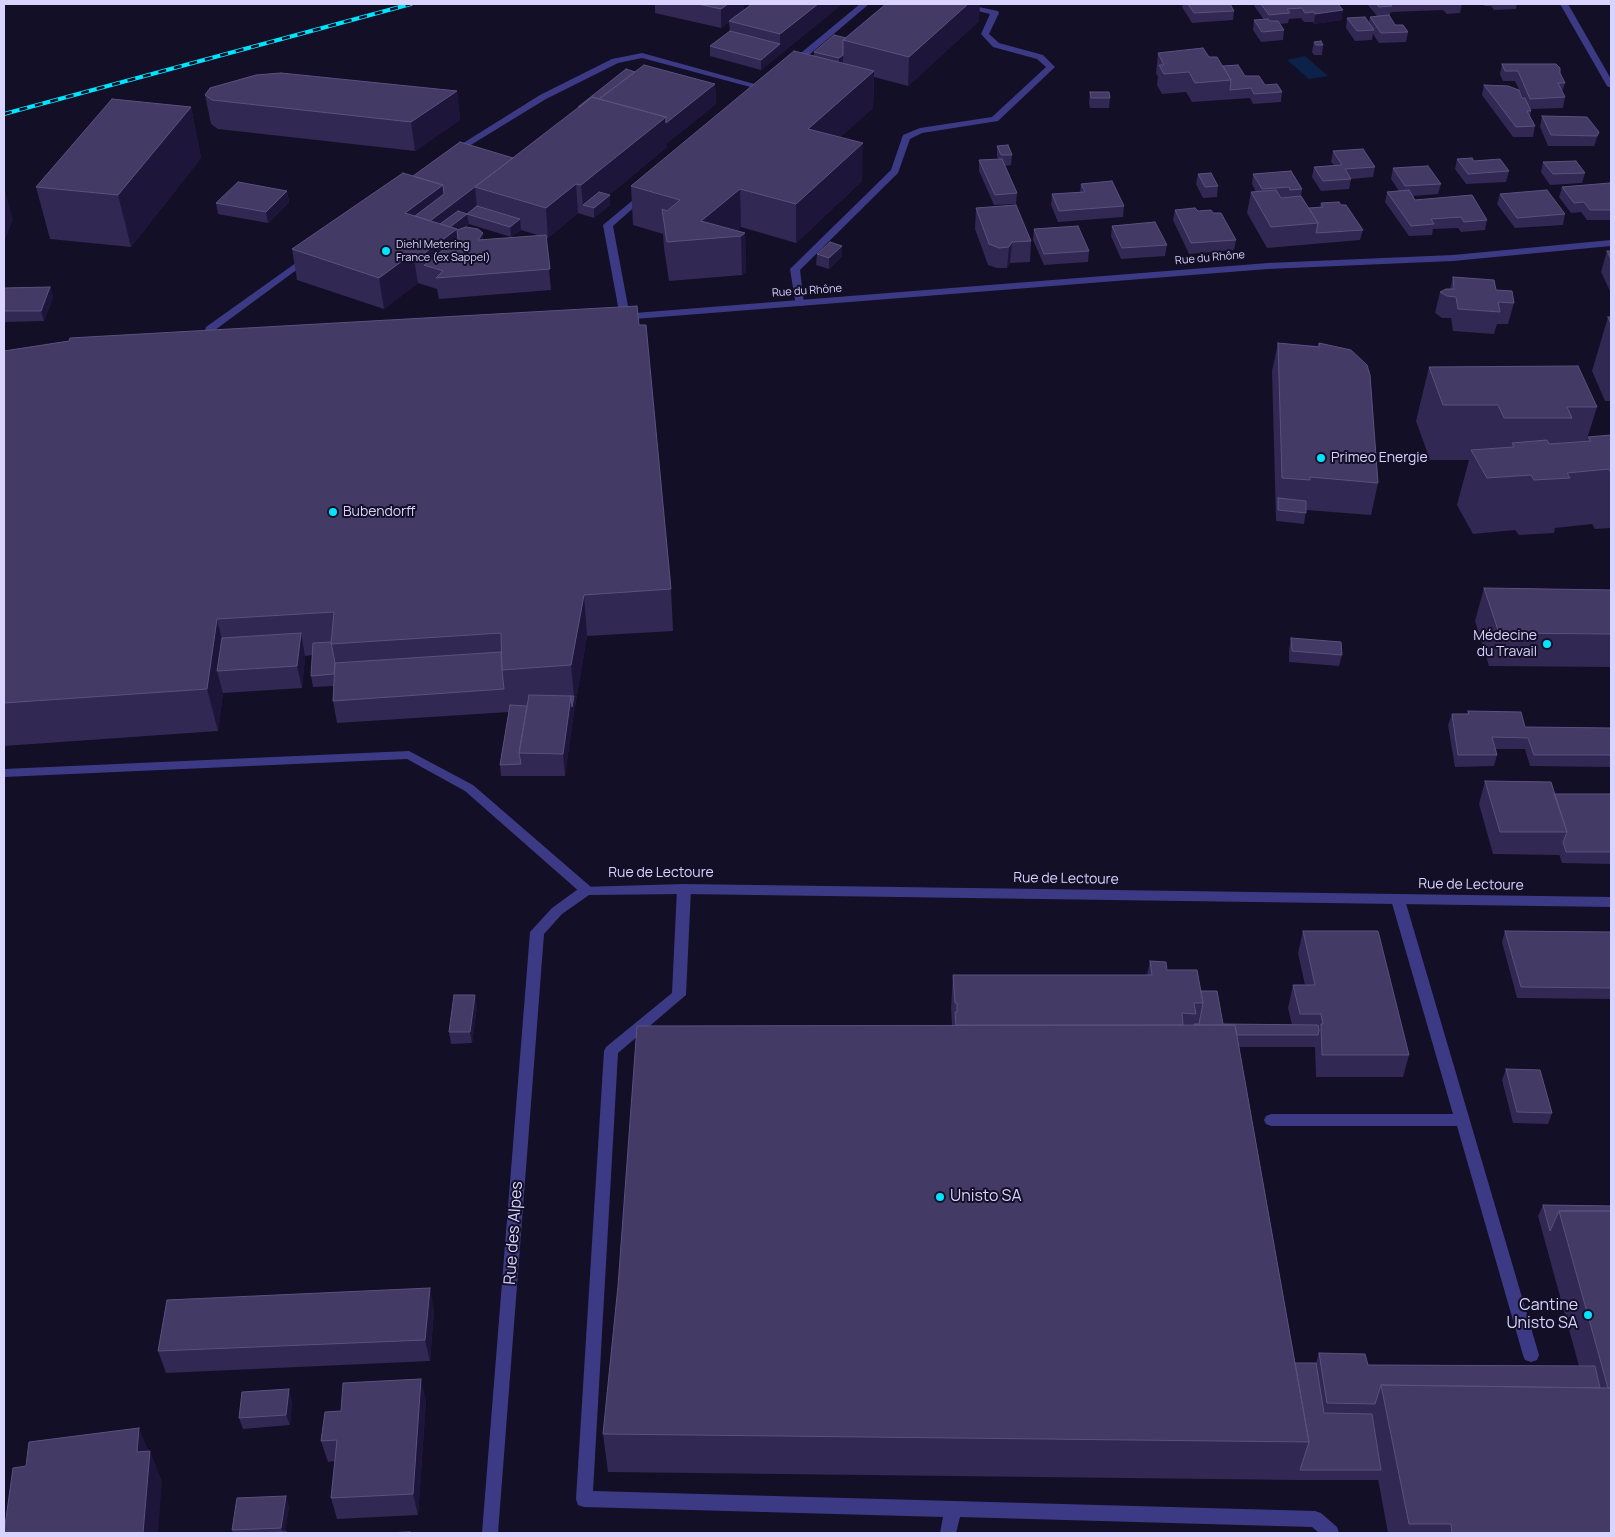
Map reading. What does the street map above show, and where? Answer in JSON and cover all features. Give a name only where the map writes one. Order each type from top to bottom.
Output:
[{"type":"street","points":[[786,70],[865,4]]},
{"type":"street","points":[[799,304],[795,268],[895,171],[906,137],[920,131],[995,119],[1051,67],[1040,56],[996,45],[986,34],[995,13],[954,4]]},
{"type":"street","points":[[1564,4],[1611,86]]},
{"type":"street","points":[[448,155],[543,97],[615,61],[642,55],[768,85],[750,101]]},
{"type":"street","name":"Rue du Rhône","points":[[653,186],[608,225],[620,318],[1268,266],[1453,258],[1611,243]]},
{"type":"street","points":[[206,348],[210,329],[313,254]]},
{"type":"street","points":[[4,773],[410,755],[469,788],[586,890]]},
{"type":"street","points":[[684,889],[679,995],[611,1051],[584,1499],[1315,1519],[1331,1533]]},
{"type":"street","name":"Rue de Lectoure","points":[[586,890],[684,889],[1611,902]]},
{"type":"street","name":"Rue des Alpes","points":[[490,1533],[537,932],[557,911],[586,890]]},
{"type":"street","points":[[1398,900],[1532,1355]]},
{"type":"street","points":[[1271,1120],[1463,1120]]},
{"type":"street","points":[[948,1533],[953,1509]]},
{"type":"water","points":[[1305,56],[1328,76],[1309,79],[1287,60]]},
{"type":"building","points":[[698,4],[728,4],[721,9]]},
{"type":"building","points":[[752,4],[818,4],[780,34],[729,21]]},
{"type":"building","points":[[886,4],[968,4],[909,57],[843,40]]},
{"type":"building","points":[[1188,4],[1230,4],[1234,11],[1194,13]]},
{"type":"building","points":[[1261,4],[1338,4],[1343,10],[1315,14],[1314,12],[1305,13],[1302,8],[1287,9],[1290,13],[1269,15]]},
{"type":"building","points":[[1376,4],[1390,4],[1392,6],[1379,7]]},
{"type":"building","points":[[1389,15],[1395,25],[1403,25],[1408,32],[1381,33],[1370,17]]},
{"type":"building","points":[[1365,17],[1374,30],[1357,31],[1347,18]]},
{"type":"building","points":[[1268,19],[1270,21],[1278,21],[1284,30],[1262,32],[1254,20]]},
{"type":"building","points":[[730,31],[780,44],[761,60],[710,46]]},
{"type":"building","points":[[834,35],[846,38],[843,40],[843,55],[839,58],[814,52]]},
{"type":"building","points":[[1321,41],[1323,45],[1316,45],[1314,42]]},
{"type":"building","points":[[1203,48],[1209,57],[1217,57],[1231,80],[1195,83],[1189,72],[1164,74],[1159,65],[1164,65],[1158,53]]},
{"type":"building","points":[[794,51],[874,71],[808,129],[863,143],[796,204],[740,189],[701,221],[745,233],[741,236],[667,242],[662,209],[667,211],[680,200],[631,186]]},
{"type":"building","points":[[1502,64],[1556,64],[1560,68],[1560,73],[1565,83],[1558,83],[1565,97],[1530,99],[1518,71],[1505,71]]},
{"type":"building","points":[[644,65],[715,84],[666,123],[666,117],[599,99]]},
{"type":"building","points":[[1238,65],[1245,76],[1259,76],[1265,85],[1277,84],[1282,92],[1254,94],[1251,88],[1230,90],[1231,80],[1223,66]]},
{"type":"building","points":[[626,69],[635,72],[599,99],[592,97],[578,107]]},
{"type":"building","points":[[281,73],[457,91],[411,122],[212,100],[205,95],[210,88],[256,75]]},
{"type":"building","points":[[1484,85],[1508,86],[1519,90],[1531,111],[1527,111],[1535,126],[1516,127]]},
{"type":"building","points":[[1090,92],[1109,92],[1110,98],[1091,98]]},
{"type":"building","points":[[592,97],[666,117],[581,185],[576,184],[546,208],[475,187]]},
{"type":"building","points":[[112,99],[191,107],[118,195],[36,187]]},
{"type":"building","points":[[1542,116],[1587,117],[1599,132],[1597,136],[1551,135]]},
{"type":"building","points":[[460,142],[513,158],[430,221],[415,216],[444,194],[443,185],[413,176]]},
{"type":"building","points":[[1008,145],[1012,155],[1001,155],[997,146]]},
{"type":"building","points":[[1363,149],[1375,167],[1345,169],[1351,179],[1323,181],[1314,167],[1342,165],[1333,151]]},
{"type":"building","points":[[1472,158],[1474,161],[1500,159],[1509,171],[1468,174],[1457,159]]},
{"type":"building","points":[[1002,159],[1017,193],[995,195],[979,160]]},
{"type":"building","points":[[1576,161],[1585,173],[1553,174],[1543,162]]},
{"type":"building","points":[[1428,166],[1441,184],[1405,186],[1393,168]]},
{"type":"building","points":[[1291,171],[1302,189],[1290,190],[1289,187],[1262,189],[1253,174]]},
{"type":"building","points":[[403,173],[443,185],[405,213],[457,229],[422,255],[413,253],[379,278],[292,249]]},
{"type":"building","points":[[1211,173],[1218,186],[1205,187],[1198,174]]},
{"type":"building","points":[[1112,181],[1124,206],[1059,211],[1052,194],[1085,192],[1081,184]]},
{"type":"building","points":[[238,182],[287,191],[266,212],[216,203]]},
{"type":"building","points":[[1610,183],[1611,210],[1590,210],[1584,202],[1574,203],[1562,187]]},
{"type":"building","points":[[1276,190],[1281,198],[1301,196],[1318,223],[1271,227],[1251,192]]},
{"type":"building","points":[[1409,190],[1415,200],[1472,195],[1487,220],[1464,222],[1461,217],[1431,219],[1434,224],[1411,226],[1387,192]]},
{"type":"building","points":[[1547,190],[1565,214],[1517,218],[1500,194]]},
{"type":"building","points":[[599,192],[610,195],[594,208],[583,205]]},
{"type":"building","points":[[1339,202],[1341,205],[1346,205],[1363,230],[1316,233],[1318,223],[1309,208],[1323,207],[1321,203]]},
{"type":"building","points":[[1016,205],[1031,241],[1012,242],[1009,247],[999,248],[989,244],[976,208]]},
{"type":"building","points":[[477,206],[520,219],[510,227],[467,214]]},
{"type":"building","points":[[1195,208],[1198,211],[1211,210],[1213,213],[1221,213],[1236,240],[1191,243],[1175,210]]},
{"type":"building","points":[[458,211],[467,214],[450,227],[440,224]]},
{"type":"building","points":[[1155,222],[1167,245],[1122,248],[1112,226]]},
{"type":"building","points":[[1078,226],[1089,251],[1044,254],[1034,229]]},
{"type":"building","points":[[466,227],[478,229],[483,233],[478,240],[546,235],[550,269],[436,278],[443,271],[424,265],[458,238],[457,230]]},
{"type":"building","points":[[830,242],[842,246],[829,258],[817,254]]},
{"type":"building","points":[[1607,251],[1611,251],[1611,259]]},
{"type":"building","points":[[1453,277],[1494,280],[1496,290],[1512,291],[1514,303],[1498,302],[1500,312],[1458,309],[1456,297],[1447,296],[1440,292],[1446,289],[1454,289]]},
{"type":"building","points":[[50,287],[41,311],[4,311],[4,288]]},
{"type":"building","name":"Bubendorff","points":[[637,306],[639,325],[646,325],[671,589],[584,595],[571,665],[502,670],[501,633],[331,644],[334,612],[217,619],[207,689],[4,703],[4,351],[69,341],[70,338]]},
{"type":"building","name":"Primeo Energie","points":[[1278,343],[1319,347],[1319,343],[1351,350],[1367,365],[1370,375],[1378,483],[1310,477],[1310,480],[1282,478]]},
{"type":"building","points":[[1578,366],[1597,407],[1567,407],[1572,418],[1504,418],[1498,405],[1443,405],[1429,367]]},
{"type":"building","points":[[1611,435],[1611,473],[1609,469],[1567,473],[1570,478],[1534,480],[1531,475],[1487,478],[1471,450],[1514,447],[1512,443],[1547,440],[1549,444],[1591,441],[1588,437]]},
{"type":"building","points":[[1278,498],[1306,501],[1306,513],[1278,510]]},
{"type":"building","points":[[1484,588],[1611,590],[1611,634],[1499,633]]},
{"type":"building","points":[[301,633],[297,666],[217,671],[222,638]]},
{"type":"building","points":[[1291,638],[1341,642],[1342,655],[1292,651]]},
{"type":"building","points":[[331,642],[335,663],[334,674],[311,676],[313,643]]},
{"type":"building","points":[[501,652],[504,689],[333,701],[335,663]]},
{"type":"building","points":[[529,695],[571,696],[563,754],[519,753]]},
{"type":"building","points":[[571,696],[574,696],[572,707]]},
{"type":"building","points":[[510,705],[527,706],[519,753],[521,764],[500,765]]},
{"type":"building","points":[[1468,711],[1521,712],[1525,727],[1611,728],[1611,755],[1534,755],[1528,738],[1492,737],[1497,755],[1458,755],[1452,714],[1469,714]]},
{"type":"building","points":[[1485,781],[1551,782],[1567,832],[1500,832]]},
{"type":"building","points":[[1554,794],[1611,794],[1611,852],[1566,852],[1563,842],[1567,832]]},
{"type":"building","points":[[1303,931],[1378,931],[1409,1055],[1322,1055],[1321,1024],[1323,1024],[1321,1014],[1300,1014],[1293,985],[1315,985]]},
{"type":"building","points":[[1505,931],[1611,932],[1611,988],[1521,987]]},
{"type":"building","points":[[1150,961],[1166,962],[1167,970],[1197,970],[1203,1003],[1194,1003],[1196,1014],[1182,1013],[1183,1025],[956,1025],[955,1012],[957,1012],[957,1003],[955,1003],[953,975],[1152,975]]},
{"type":"building","points":[[1201,991],[1217,991],[1223,1024],[1318,1025],[1318,1035],[1237,1035],[1235,1025],[1194,1025],[1199,1024],[1203,1003]]},
{"type":"building","points":[[454,995],[475,995],[470,1032],[449,1032]]},
{"type":"building","points":[[1235,1025],[1309,1442],[603,1434],[618,1286],[637,1026]]},
{"type":"building","points":[[1506,1069],[1540,1070],[1552,1113],[1517,1112]]},
{"type":"building","points":[[1543,1205],[1611,1206],[1611,1211],[1559,1211],[1550,1231]]},
{"type":"building","points":[[1559,1211],[1611,1211],[1611,1388],[1608,1388]]},
{"type":"building","points":[[430,1288],[425,1340],[158,1351],[167,1300]]},
{"type":"building","points":[[1319,1353],[1365,1354],[1368,1365],[1595,1366],[1600,1388],[1381,1385],[1375,1404],[1327,1403]]},
{"type":"building","points":[[1295,1363],[1316,1363],[1324,1413],[1372,1414],[1381,1470],[1300,1470],[1309,1442]]},
{"type":"building","points":[[421,1379],[413,1494],[331,1498],[337,1440],[321,1441],[325,1412],[341,1411],[343,1383]]},
{"type":"building","points":[[1381,1385],[1611,1388],[1611,1533],[1452,1533],[1451,1524],[1409,1524]]},
{"type":"building","points":[[289,1389],[286,1415],[239,1418],[242,1392]]},
{"type":"building","points":[[139,1428],[137,1452],[150,1451],[143,1533],[4,1533],[13,1468],[26,1466],[29,1442]]},
{"type":"building","points":[[286,1496],[281,1528],[232,1530],[237,1498]]},
{"type":"building","points":[[286,1532],[285,1533],[246,1533]]},
{"type":"railway","points":[[4,114],[411,4]]},
{"type":"place","name":"Diehl Metering France (ex Sappel)","points":[[386,251]]},
{"type":"place","name":"Primeo Energie","points":[[1321,458]]},
{"type":"place","name":"Bubendorff","points":[[333,512]]},
{"type":"place","name":"Médecine du Travail","points":[[1547,644]]},
{"type":"place","name":"Unisto SA","points":[[940,1197]]},
{"type":"place","name":"Cantine Unisto SA","points":[[1588,1315]]}]
